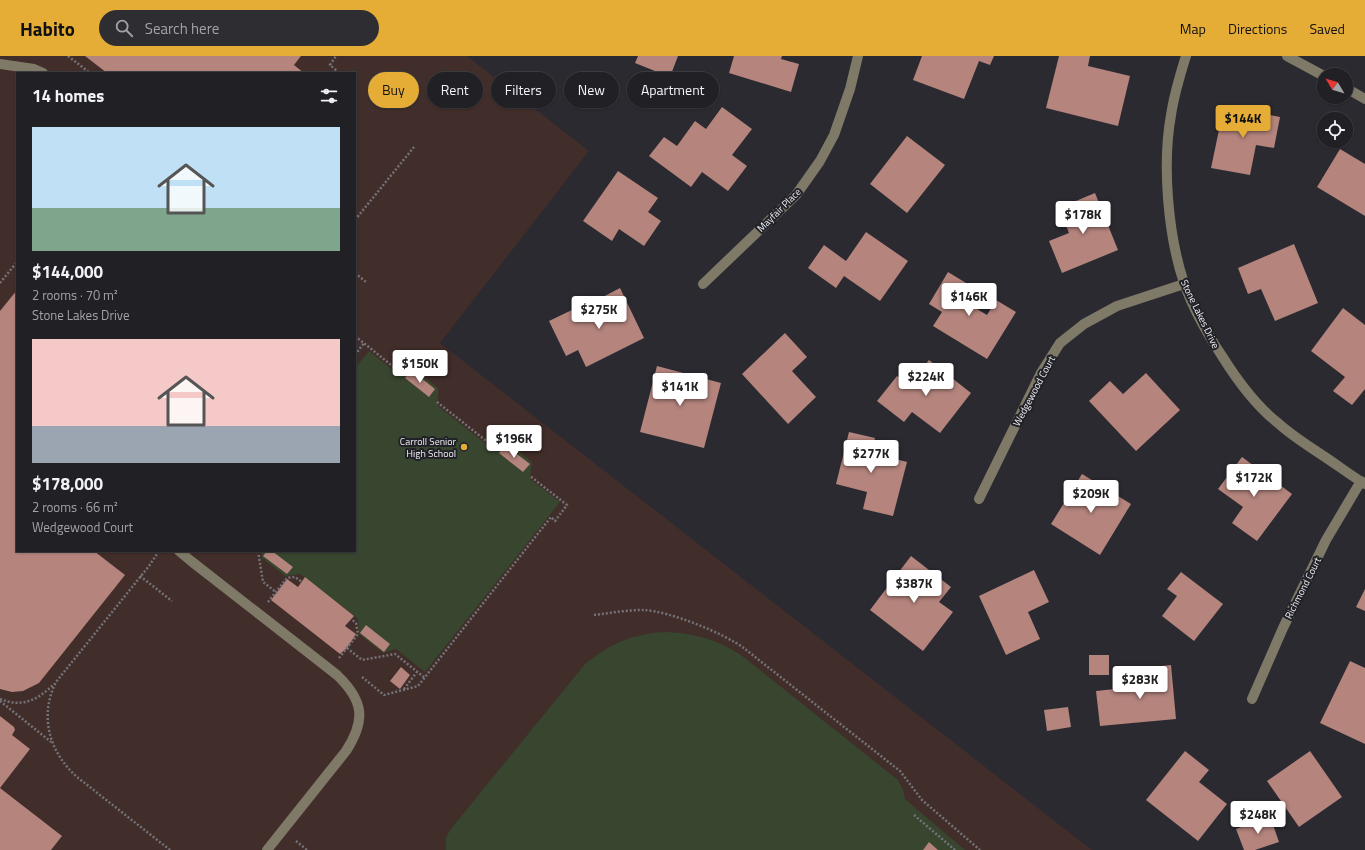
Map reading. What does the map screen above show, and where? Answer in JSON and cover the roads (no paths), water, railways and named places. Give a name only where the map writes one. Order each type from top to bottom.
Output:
[{"type":"street","name":"Mayfair Place","points":[[703,284],[796,195],[820,162],[834,134],[850,89],[858,56]]},
{"type":"street","name":"Stone Lakes Drive","points":[[1186,56],[1171,115],[1168,139],[1171,219],[1175,252],[1184,284],[1211,339],[1234,376],[1261,407],[1277,423],[1363,482]]},
{"type":"street","points":[[1287,56],[1317,72]]},
{"type":"street","points":[[0,64],[40,72]]},
{"type":"street","points":[[1353,92],[1365,100]]},
{"type":"street","name":"Wedgewood Court","points":[[979,498],[1041,372],[1060,343],[1084,324],[1116,306],[1184,284]]},
{"type":"street","name":"Richmond Court","points":[[1252,698],[1283,628],[1323,547],[1363,482]]},
{"type":"street","points":[[181,552],[337,675],[352,691],[359,709],[359,726],[356,735],[346,751],[267,850]]},
{"type":"place","name":"Carroll Senior High School","points":[[464,447]]}]
